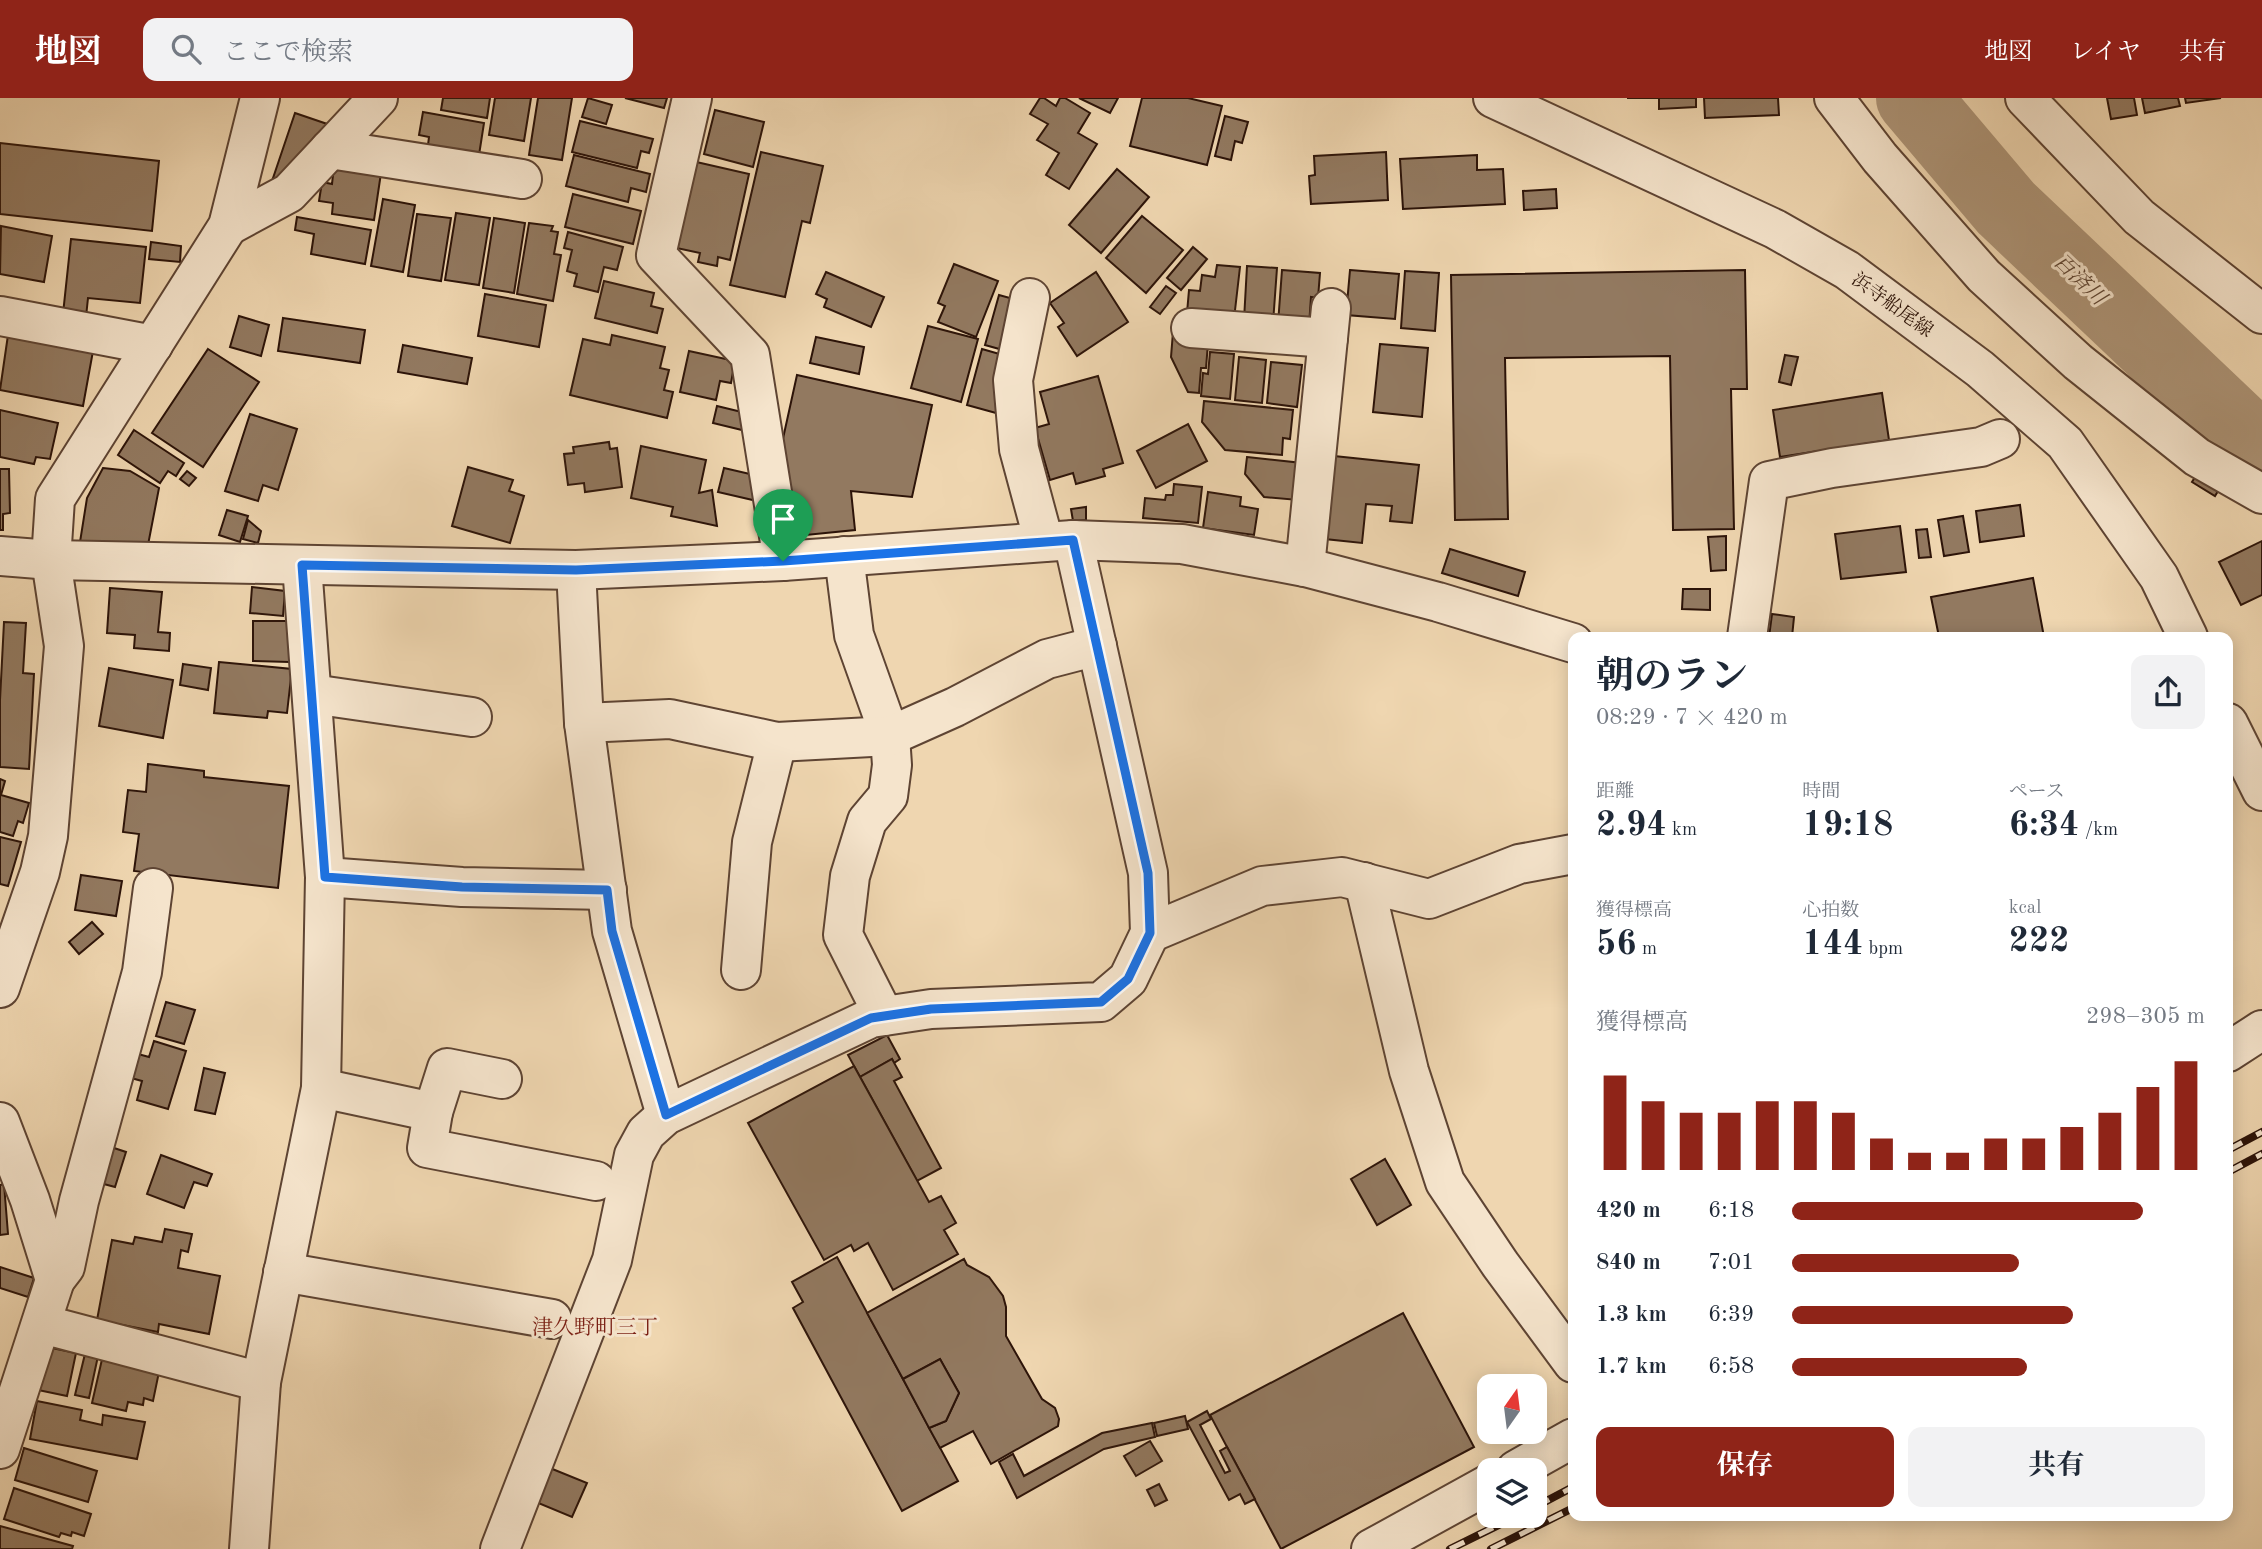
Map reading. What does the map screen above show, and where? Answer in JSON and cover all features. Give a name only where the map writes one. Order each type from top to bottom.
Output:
[{"type":"street","points":[[0,988],[40,872],[48,836],[64,646],[51,560],[55,499],[228,226],[260,98]]},
{"type":"street","points":[[228,226],[289,193],[378,98]]},
{"type":"street","points":[[692,98],[656,255],[750,355],[783,561]]},
{"type":"street","name":"浜寺船尾線","points":[[1493,98],[1775,229],[1847,270],[1980,369],[2065,443],[2160,577],[2186,632]]},
{"type":"street","points":[[1834,98],[1880,158],[1993,285],[2078,362],[2197,457],[2262,494]]},
{"type":"street","points":[[2047,107],[2139,217],[2262,314]]},
{"type":"street","points":[[330,149],[522,179]]},
{"type":"street","points":[[500,1549],[612,1260],[634,1155],[646,1133],[666,1115],[871,1018],[931,1009],[1101,1002],[1128,979],[1150,933],[1148,873],[1097,646],[1058,541],[1018,449],[1013,380],[1030,298]]},
{"type":"street","points":[[0,316],[153,345]]},
{"type":"street","points":[[1191,328],[1329,323],[1305,567]]},
{"type":"street","points":[[1748,632],[1769,481],[1832,468],[1981,447],[2000,439]]},
{"type":"street","points":[[0,556],[51,560],[576,570],[783,561],[1058,541],[1182,544],[1305,567],[1438,602],[1568,641]]},
{"type":"street","points":[[844,556],[854,635],[890,736],[892,765],[888,796],[867,821],[850,876],[843,935],[884,1016]]},
{"type":"street","points":[[249,1549],[261,1382],[321,1088],[325,877],[302,565]]},
{"type":"street","points":[[576,570],[584,723],[612,931],[666,1115]]},
{"type":"street","points":[[584,723],[670,719],[776,743],[890,736],[956,707],[1046,659],[1097,646]]},
{"type":"street","points":[[312,694],[472,717]]},
{"type":"street","points":[[2233,733],[2250,767]]},
{"type":"street","points":[[741,970],[752,842],[776,743]]},
{"type":"street","points":[[1150,933],[1262,886],[1342,877],[1429,899],[1519,864],[1568,855]]},
{"type":"street","points":[[325,877],[462,887],[607,890]]},
{"type":"street","points":[[1364,882],[1409,1071],[1445,1182],[1500,1264],[1568,1356]]},
{"type":"street","points":[[0,1450],[55,1280],[65,1267],[83,1188],[142,972],[153,888]]},
{"type":"street","points":[[2233,1049],[2262,1030]]},
{"type":"street","points":[[502,1079],[447,1068],[433,1112],[427,1148],[596,1181]]},
{"type":"street","points":[[321,1088],[433,1112]]},
{"type":"street","points":[[0,1122],[30,1200],[55,1280]]},
{"type":"street","points":[[283,1272],[552,1319]]},
{"type":"street","points":[[42,1324],[261,1382]]},
{"type":"street","points":[[1537,1458],[1568,1441]]},
{"type":"street","points":[[1371,1549],[1477,1491]]},
{"type":"building","points":[[443,98],[490,98],[487,118],[441,110]]},
{"type":"building","points":[[495,98],[531,98],[524,141],[489,135]]},
{"type":"building","points":[[538,98],[572,98],[562,160],[529,155]]},
{"type":"building","points":[[588,98],[612,105],[606,124],[582,117]]},
{"type":"building","points":[[625,98],[667,98],[664,108]]},
{"type":"building","points":[[1040,98],[1056,106],[1060,98],[1065,98],[1090,113],[1078,133],[1097,144],[1069,189],[1046,175],[1059,153],[1037,140],[1048,124],[1030,114]]},
{"type":"building","points":[[1079,98],[1118,98],[1110,113]]},
{"type":"building","points":[[1142,98],[1188,98],[1222,106],[1207,165],[1130,146]]},
{"type":"building","points":[[1659,98],[1696,98],[1696,107],[1659,109]]},
{"type":"building","points":[[1704,98],[1778,98],[1779,115],[1705,118]]},
{"type":"building","points":[[2107,98],[2134,98],[2137,115],[2111,119]]},
{"type":"building","points":[[2142,98],[2178,98],[2180,106],[2145,113]]},
{"type":"building","points":[[2185,98],[2221,98],[2186,103]]},
{"type":"building","points":[[715,110],[764,122],[753,167],[704,154]]},
{"type":"building","points":[[423,112],[484,123],[479,155],[428,145],[429,137],[419,135]]},
{"type":"building","points":[[295,113],[336,127],[271,184]]},
{"type":"building","points":[[1225,116],[1248,122],[1242,143],[1235,141],[1231,160],[1215,156]]},
{"type":"building","points":[[580,121],[653,139],[649,153],[641,151],[637,168],[572,152]]},
{"type":"building","points":[[0,143],[159,161],[152,231],[0,214]]},
{"type":"building","points":[[761,152],[823,166],[810,223],[802,221],[785,297],[730,285]]},
{"type":"building","points":[[1386,152],[1388,200],[1311,204],[1309,176],[1315,175],[1314,156]]},
{"type":"building","points":[[574,155],[650,174],[646,192],[631,188],[628,202],[566,186]]},
{"type":"building","points":[[1477,155],[1477,170],[1503,169],[1505,204],[1403,209],[1400,159]]},
{"type":"building","points":[[692,161],[749,174],[730,260],[718,257],[717,266],[698,262],[700,253],[672,247]]},
{"type":"building","points":[[334,166],[381,173],[374,220],[332,214],[333,203],[319,201],[322,182],[332,184]]},
{"type":"building","points":[[1117,169],[1149,197],[1101,253],[1069,225]]},
{"type":"building","points":[[1556,189],[1557,208],[1524,210],[1523,191]]},
{"type":"building","points":[[573,194],[641,211],[633,244],[565,227]]},
{"type":"building","points":[[383,199],[415,205],[403,272],[371,266]]},
{"type":"building","points":[[456,213],[490,218],[479,285],[445,280]]},
{"type":"building","points":[[417,214],[451,218],[441,281],[408,276]]},
{"type":"building","points":[[1142,216],[1183,250],[1146,293],[1106,258]]},
{"type":"building","points":[[297,217],[371,230],[365,264],[311,254],[314,234],[295,230]]},
{"type":"building","points":[[494,218],[525,223],[514,293],[483,288]]},
{"type":"building","points":[[529,223],[553,226],[551,231],[558,232],[554,254],[561,255],[553,301],[517,294]]},
{"type":"building","points":[[1,226],[52,236],[44,282],[0,274]]},
{"type":"building","points":[[568,232],[623,247],[617,270],[604,267],[598,292],[574,286],[577,274],[567,271],[572,250],[564,248]]},
{"type":"building","points":[[71,239],[146,247],[140,303],[88,298],[86,317],[63,314]]},
{"type":"building","points":[[151,242],[181,246],[180,262],[149,259]]},
{"type":"building","points":[[1193,247],[1207,259],[1181,290],[1167,278]]},
{"type":"building","points":[[954,264],[998,281],[976,337],[938,322],[945,306],[938,303]]},
{"type":"building","points":[[1217,265],[1240,267],[1234,319],[1187,313],[1189,290],[1200,291],[1202,275],[1215,277]]},
{"type":"building","points":[[1247,266],[1277,268],[1273,323],[1244,320]]},
{"type":"building","points":[[1282,270],[1320,273],[1318,298],[1311,297],[1309,326],[1278,324]]},
{"type":"building","points":[[1350,270],[1399,274],[1395,319],[1346,315]]},
{"type":"building","points":[[1745,270],[1747,389],[1731,389],[1734,529],[1673,530],[1670,356],[1505,358],[1508,519],[1455,520],[1451,275]]},
{"type":"building","points":[[1405,271],[1439,273],[1435,331],[1401,328]]},
{"type":"building","points":[[826,272],[884,297],[871,327],[824,307],[827,299],[816,294]]},
{"type":"building","points":[[1096,272],[1128,322],[1077,356],[1058,327],[1064,323],[1050,303]]},
{"type":"building","points":[[604,281],[654,293],[651,306],[663,309],[657,333],[595,318]]},
{"type":"building","points":[[1166,286],[1176,293],[1160,314],[1150,307]]},
{"type":"building","points":[[485,294],[546,305],[539,347],[478,336]]},
{"type":"building","points":[[999,295],[1024,302],[1010,352],[985,345]]},
{"type":"building","points":[[239,316],[269,325],[261,356],[230,347]]},
{"type":"building","points":[[283,318],[365,330],[360,363],[278,351]]},
{"type":"building","points":[[928,326],[978,339],[961,402],[911,388]]},
{"type":"building","points":[[1173,332],[1192,334],[1208,343],[1206,368],[1201,368],[1199,393],[1188,392],[1171,357]]},
{"type":"building","points":[[8,335],[93,351],[83,406],[0,390]]},
{"type":"building","points":[[612,335],[665,347],[660,368],[669,370],[664,390],[673,392],[667,418],[570,395],[583,339],[610,345]]},
{"type":"building","points":[[816,337],[864,347],[859,374],[810,363]]},
{"type":"building","points":[[1380,344],[1428,348],[1422,417],[1373,412]]},
{"type":"building","points":[[403,345],[472,358],[467,384],[398,372]]},
{"type":"building","points":[[208,349],[259,382],[203,467],[152,433]]},
{"type":"building","points":[[982,349],[1003,355],[1006,377],[996,413],[967,405]]},
{"type":"building","points":[[689,351],[735,361],[731,383],[720,381],[716,400],[680,392]]},
{"type":"building","points":[[1210,352],[1234,354],[1230,399],[1201,396],[1203,373],[1208,374]]},
{"type":"building","points":[[1785,355],[1798,357],[1791,385],[1779,382]]},
{"type":"building","points":[[1239,357],[1266,360],[1262,403],[1235,400]]},
{"type":"building","points":[[1271,362],[1302,365],[1297,407],[1267,403]]},
{"type":"building","points":[[797,375],[932,405],[912,497],[851,491],[855,530],[796,536],[782,443]]},
{"type":"building","points":[[1098,376],[1123,463],[1103,469],[1105,476],[1076,484],[1073,473],[1050,480],[1035,428],[1049,424],[1040,392]]},
{"type":"building","points":[[1882,393],[1889,440],[1780,457],[1773,410]]},
{"type":"building","points":[[1204,401],[1293,410],[1290,439],[1283,438],[1282,455],[1225,450],[1202,422]]},
{"type":"building","points":[[717,406],[750,414],[746,431],[713,423]]},
{"type":"building","points":[[0,410],[58,423],[50,459],[36,457],[34,464],[0,457]]},
{"type":"building","points":[[250,414],[297,429],[278,490],[263,485],[258,501],[225,491]]},
{"type":"building","points":[[1188,424],[1207,461],[1156,488],[1137,451]]},
{"type":"building","points":[[134,430],[184,463],[176,476],[168,471],[160,483],[118,455]]},
{"type":"building","points":[[609,442],[610,449],[617,448],[622,487],[585,492],[584,483],[568,485],[564,454],[574,453],[573,447]]},
{"type":"building","points":[[641,446],[706,460],[699,493],[712,490],[717,526],[671,516],[673,507],[631,498]]},
{"type":"building","points":[[1334,456],[1419,465],[1412,523],[1390,521],[1392,506],[1366,504],[1362,543],[1325,539]]},
{"type":"building","points":[[1247,457],[1302,463],[1298,500],[1264,497],[1245,474]]},
{"type":"building","points":[[468,467],[513,480],[509,491],[524,496],[510,543],[452,526]]},
{"type":"building","points":[[103,468],[130,471],[159,488],[148,545],[80,542],[87,498]]},
{"type":"building","points":[[724,468],[763,477],[757,501],[718,492]]},
{"type":"building","points":[[0,469],[9,469],[10,513],[3,514],[3,530],[0,530]]},
{"type":"building","points":[[187,471],[196,478],[189,486],[180,479]]},
{"type":"building","points":[[2199,471],[2221,486],[2215,496],[2192,482]]},
{"type":"building","points":[[1174,484],[1202,487],[1198,523],[1143,518],[1145,498],[1165,500],[1166,495],[1173,495]]},
{"type":"building","points":[[1208,492],[1241,497],[1240,506],[1258,509],[1254,535],[1203,528]]},
{"type":"building","points":[[2020,505],[2024,536],[1980,542],[1976,511]]},
{"type":"building","points":[[1086,507],[1086,520],[1073,521],[1071,509]]},
{"type":"building","points":[[227,510],[248,516],[240,542],[219,535]]},
{"type":"building","points":[[1963,516],[1969,552],[1944,556],[1938,520]]},
{"type":"building","points":[[248,520],[261,531],[258,543],[243,539]]},
{"type":"building","points":[[1900,526],[1906,572],[1841,579],[1835,534]]},
{"type":"building","points":[[1927,529],[1931,557],[1919,558],[1916,530]]},
{"type":"building","points":[[1726,536],[1726,570],[1711,571],[1708,537]]},
{"type":"building","points":[[2262,541],[2262,595],[2241,605],[2219,562]]},
{"type":"building","points":[[1450,549],[1525,572],[1518,596],[1442,573]]},
{"type":"building","points":[[2033,578],[2043,632],[1938,632],[1931,597]]},
{"type":"building","points":[[252,587],[285,591],[283,616],[250,613]]},
{"type":"building","points":[[110,588],[162,592],[158,632],[170,633],[169,651],[134,648],[135,635],[107,633]]},
{"type":"building","points":[[1683,589],[1710,589],[1710,610],[1682,609]]},
{"type":"building","points":[[1772,614],[1794,617],[1792,632],[1770,632]]},
{"type":"building","points":[[253,621],[289,621],[289,662],[253,661]]},
{"type":"building","points":[[4,622],[26,623],[23,673],[34,674],[29,769],[0,767]]},
{"type":"building","points":[[219,662],[292,669],[287,713],[268,711],[267,718],[214,713]]},
{"type":"building","points":[[183,664],[211,668],[208,690],[180,685]]},
{"type":"building","points":[[109,668],[173,680],[163,738],[99,726]]},
{"type":"building","points":[[148,764],[204,771],[204,777],[289,786],[278,888],[134,871],[139,834],[123,832],[128,790],[146,792]]},
{"type":"building","points":[[0,779],[5,781],[1,795],[29,803],[23,823],[18,821],[13,836],[0,832]]},
{"type":"building","points":[[0,837],[21,842],[8,886],[0,884]]},
{"type":"building","points":[[81,875],[122,881],[116,916],[75,910]]},
{"type":"building","points":[[92,922],[103,934],[79,954],[69,942]]},
{"type":"building","points":[[166,1002],[195,1010],[184,1044],[156,1036]]},
{"type":"building","points":[[887,1035],[900,1059],[894,1063],[892,1059],[860,1077],[848,1055]]},
{"type":"building","points":[[154,1041],[186,1051],[168,1109],[137,1100],[142,1081],[131,1078],[138,1054],[149,1057]]},
{"type":"building","points":[[892,1059],[902,1077],[894,1081],[941,1168],[917,1181],[860,1077]]},
{"type":"building","points":[[854,1066],[929,1202],[941,1196],[956,1223],[944,1230],[958,1254],[893,1290],[868,1243],[854,1251],[851,1245],[824,1260],[748,1123]]},
{"type":"building","points":[[204,1068],[225,1073],[215,1114],[195,1110]]},
{"type":"building","points":[[111,1147],[126,1152],[115,1187],[100,1183]]},
{"type":"building","points":[[161,1155],[212,1174],[207,1186],[194,1182],[184,1208],[147,1194]]},
{"type":"building","points":[[1385,1159],[1411,1205],[1377,1225],[1351,1179]]},
{"type":"building","points":[[4,1184],[8,1234],[0,1235],[0,1185]]},
{"type":"building","points":[[165,1229],[192,1234],[188,1252],[181,1250],[178,1268],[220,1276],[209,1334],[159,1324],[158,1332],[97,1320],[112,1240],[133,1244],[135,1237],[162,1242]]},
{"type":"building","points":[[837,1257],[958,1481],[902,1511],[793,1308],[803,1302],[792,1282]]},
{"type":"building","points":[[964,1259],[967,1265],[989,1277],[1003,1296],[1006,1307],[1006,1336],[1042,1399],[1055,1408],[1059,1419],[1058,1426],[991,1464],[973,1431],[940,1448],[929,1428],[946,1421],[959,1393],[940,1359],[903,1379],[867,1313]]},
{"type":"building","points":[[0,1267],[34,1278],[28,1297],[0,1288]]},
{"type":"building","points":[[1403,1313],[1474,1447],[1281,1549],[1210,1415]]},
{"type":"building","points":[[47,1347],[76,1353],[67,1396],[38,1390]]},
{"type":"building","points":[[85,1354],[98,1356],[89,1398],[75,1395]]},
{"type":"building","points":[[103,1355],[160,1367],[153,1401],[144,1398],[143,1405],[128,1402],[126,1411],[92,1403]]},
{"type":"building","points":[[940,1359],[959,1393],[946,1421],[929,1428],[903,1379]]},
{"type":"building","points":[[37,1401],[82,1410],[80,1420],[102,1425],[103,1415],[145,1422],[137,1459],[30,1439]]},
{"type":"building","points":[[1207,1411],[1211,1419],[1200,1425],[1225,1473],[1230,1471],[1220,1451],[1227,1447],[1255,1499],[1245,1504],[1240,1494],[1229,1500],[1187,1422]]},
{"type":"building","points":[[1185,1416],[1188,1429],[1157,1436],[1154,1423]]},
{"type":"building","points":[[1152,1423],[1155,1437],[1104,1449],[1017,1498],[999,1462],[1013,1454],[1024,1476],[1102,1433]]},
{"type":"building","points":[[1150,1441],[1162,1461],[1136,1476],[1124,1456]]},
{"type":"building","points":[[24,1448],[97,1471],[88,1502],[15,1480]]},
{"type":"building","points":[[545,1466],[587,1483],[572,1517],[531,1500]]},
{"type":"building","points":[[1159,1484],[1167,1500],[1155,1506],[1147,1490]]},
{"type":"building","points":[[14,1488],[91,1514],[84,1536],[72,1532],[71,1536],[61,1533],[59,1537],[4,1519]]},
{"type":"building","points":[[0,1526],[73,1546],[72,1549],[0,1549]]},
{"type":"waterway","name":"百済川","points":[[1913,98],[2006,208],[2241,431],[2262,444]]},
{"type":"railway","points":[[2233,1147],[2262,1132]]},
{"type":"railway","points":[[2233,1169],[2262,1154]]},
{"type":"railway","points":[[1547,1501],[1568,1490]]},
{"type":"railway","points":[[1491,1549],[1568,1510]]},
{"type":"railway","points":[[1450,1549],[1493,1528]]},
{"type":"district","name":"津久野町三丁","points":[[595,1327]]},
{"type":"route","points":[[1073,540],[1148,873],[1150,933],[1128,979],[1101,1002],[931,1009],[871,1018],[666,1115],[612,931],[607,890],[462,887],[325,877],[302,565],[576,570],[783,561],[1073,540]]}]
